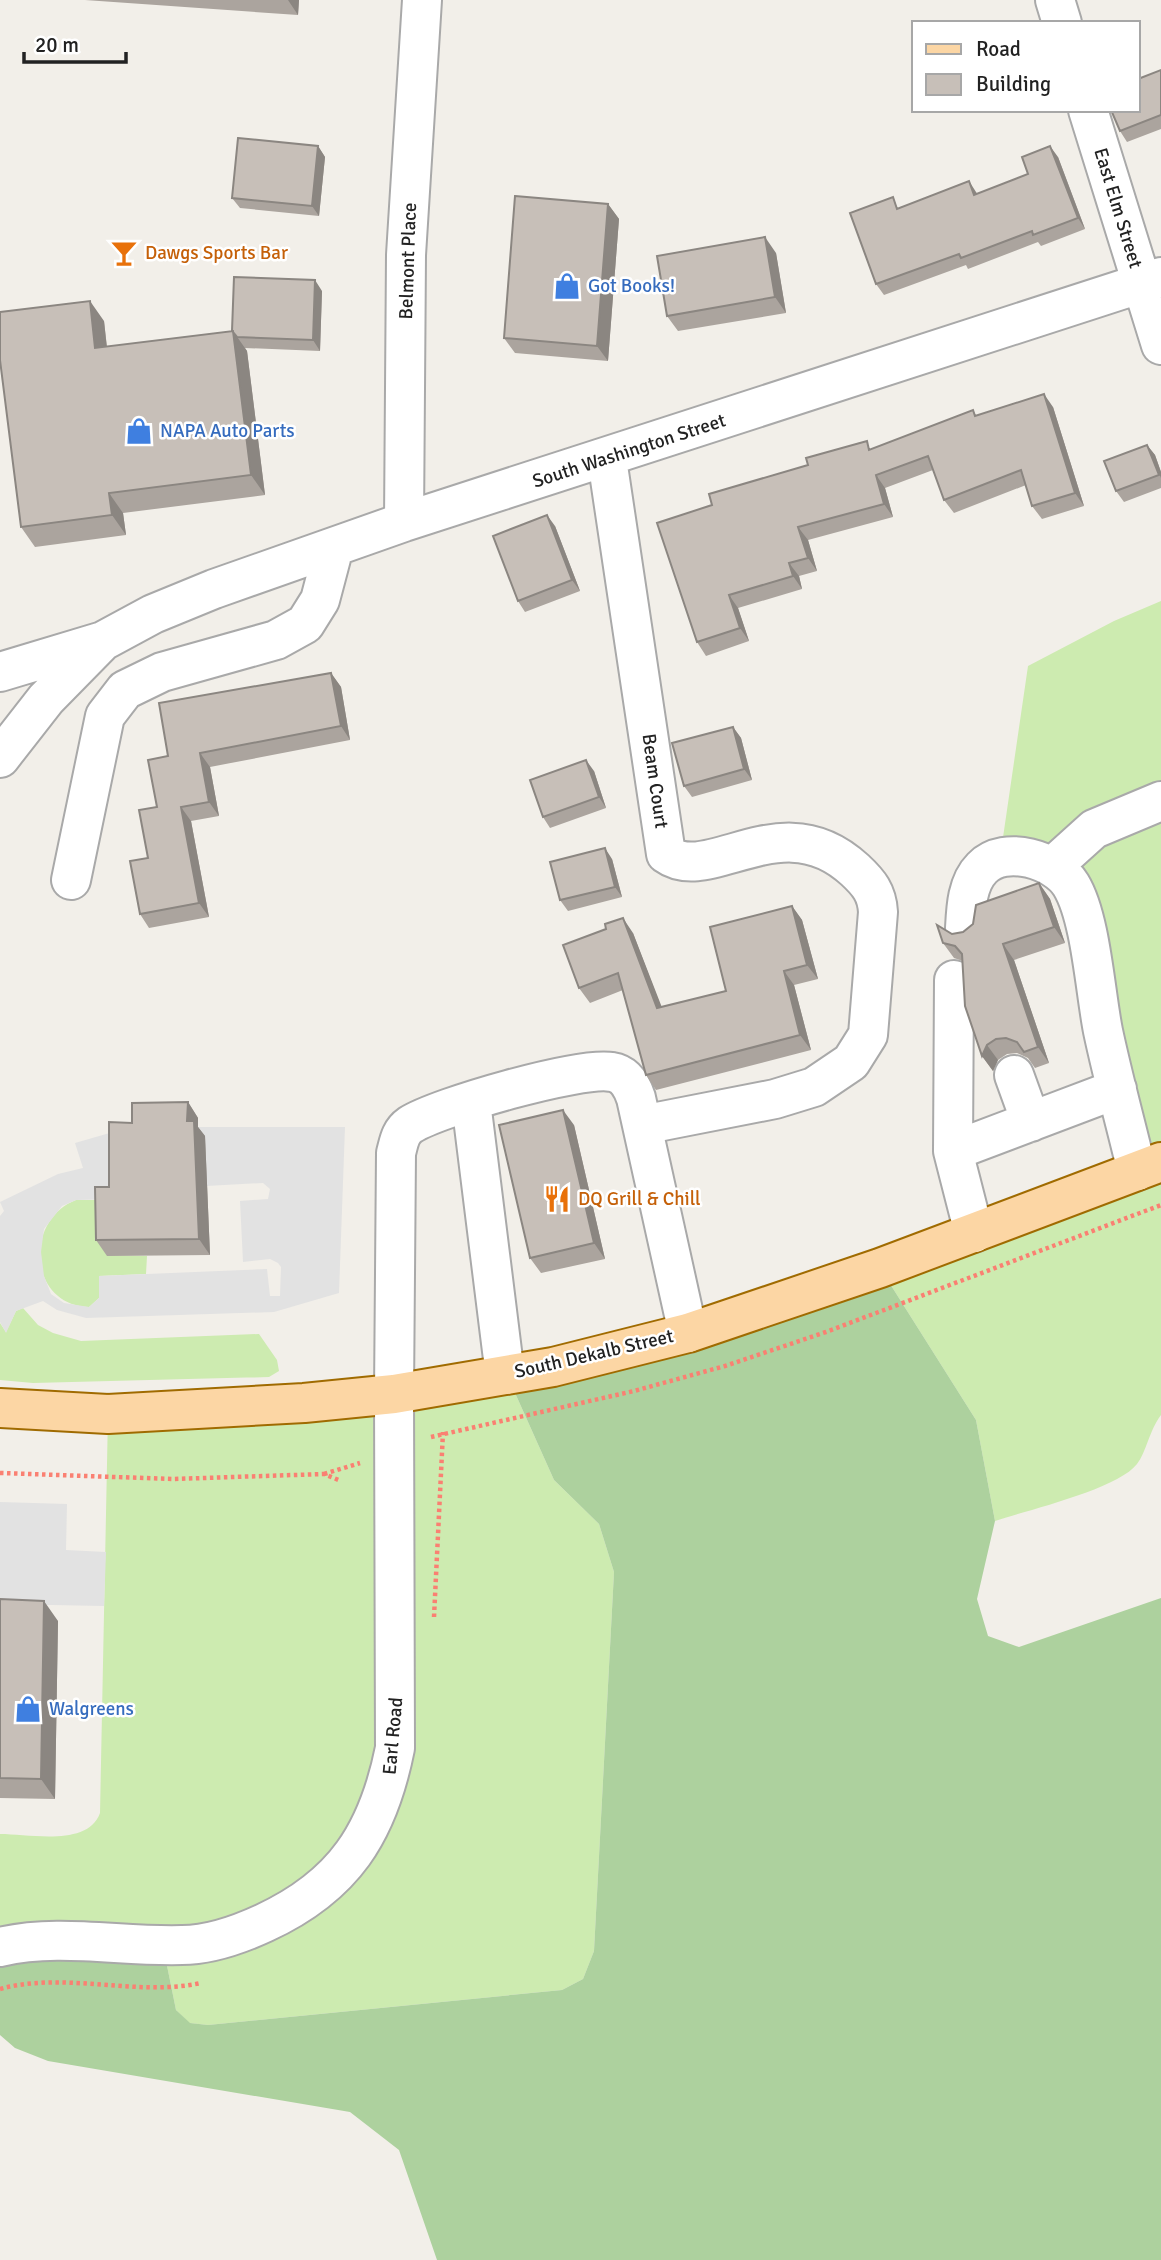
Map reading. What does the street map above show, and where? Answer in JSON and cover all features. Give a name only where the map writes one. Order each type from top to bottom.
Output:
[{"type":"main road","name":"South Dekalb Street","points":[[0,1408],[108,1414],[304,1403],[394,1394],[553,1367],[688,1333],[880,1268],[1149,1167]]},
{"type":"street","name":"Belmont Place","points":[[404,522],[406,255],[422,0]]},
{"type":"street","points":[[1055,0],[1061,21]]},
{"type":"street","name":"East Elm Street","points":[[1089,112],[1151,280],[1161,345]]},
{"type":"street","name":"South Washington Street","points":[[0,672],[119,632],[214,589],[404,522],[607,459],[1151,280]]},
{"type":"street","name":"Beam Court","points":[[607,459],[666,854],[684,862],[788,840],[809,844],[834,853],[869,883],[877,898],[878,912],[868,1035],[851,1062],[814,1087],[775,1099],[642,1125]]},
{"type":"street","points":[[71,880],[105,716],[125,690],[162,672],[276,640],[305,624],[320,600],[334,547]]},
{"type":"street","name":"South Washington Street","points":[[0,758],[46,699],[119,632]]},
{"type":"street","points":[[119,632],[162,672]]},
{"type":"street","points":[[1053,866],[1094,829],[1161,801]]},
{"type":"street","points":[[965,928],[967,898],[975,876],[984,865],[1000,858],[1025,857],[1053,866],[1070,883],[1078,899],[1117,1089],[1149,1167]]},
{"type":"street","points":[[954,980],[953,1151],[974,1233]]},
{"type":"street","points":[[505,1375],[471,1102],[557,1077],[599,1071],[615,1072],[632,1087],[688,1333]]},
{"type":"street","points":[[1014,1075],[1031,1122]]},
{"type":"street","points":[[953,1151],[1117,1089]]},
{"type":"street","name":"Earl Road","points":[[0,1947],[49,1940],[185,1945],[227,1938],[308,1901],[338,1873],[370,1828],[386,1793],[396,1748],[396,1153],[400,1136],[410,1126],[471,1102]]},
{"type":"path","points":[[434,1624],[443,1432]]},
{"type":"path","points":[[0,1473],[173,1479],[324,1474],[341,1482]]},
{"type":"path","points":[[0,1989],[29,1984],[162,1987],[210,1981]]},
{"type":"green space","points":[[1161,601],[1161,1415],[1140,1459],[1127,1473],[1092,1490],[995,1521],[976,1420],[880,1268],[1137,1171],[1078,899],[1000,858],[1028,666],[1114,621]]},
{"type":"green space","points":[[76,1200],[120,1200],[107,1255],[147,1256],[146,1274],[99,1276],[99,1298],[89,1307],[69,1303],[54,1292],[44,1278],[40,1260],[41,1242],[48,1225],[59,1210]]},
{"type":"green space","points":[[880,1268],[976,1420],[995,1521],[977,1599],[988,1636],[1019,1647],[1161,1598],[1161,2260],[437,2260],[399,2150],[350,2112],[48,2061],[15,2048],[0,2035],[0,1947],[163,1946],[176,2010],[190,2023],[208,2025],[562,1990],[583,1979],[594,1951],[614,1572],[599,1524],[554,1480],[507,1375]]},
{"type":"green space","points":[[23,1308],[38,1325],[53,1333],[81,1341],[259,1334],[277,1360],[279,1371],[269,1377],[33,1383],[0,1380],[0,1323],[6,1332],[16,1311]]},
{"type":"green space","points":[[507,1375],[554,1480],[599,1524],[614,1572],[594,1951],[583,1979],[562,1990],[208,2025],[189,2023],[176,2010],[163,1946],[0,1947],[0,1834],[71,1835],[84,1831],[100,1813],[108,1414]]},
{"type":"shaded area","points":[[198,1127],[345,1127],[339,1293],[274,1312],[86,1318],[57,1310],[43,1301],[16,1311],[6,1333],[0,1322],[0,1216],[4,1211],[0,1202],[58,1174],[83,1168],[75,1143],[120,1130],[120,1199],[76,1200],[62,1206],[44,1229],[41,1252],[44,1276],[51,1294],[64,1303],[89,1307],[99,1298],[99,1276],[267,1269],[270,1296],[280,1296],[281,1267],[278,1263],[270,1259],[243,1262],[240,1201],[268,1199],[270,1189],[263,1183],[206,1186]]},
{"type":"shaded area","points":[[0,1502],[67,1504],[66,1550],[106,1552],[104,1606],[0,1604]]},
{"type":"building","points":[[1161,70],[1161,115],[1120,131],[1112,112],[1140,112],[1140,78]]},
{"type":"building","points":[[238,138],[318,146],[312,206],[232,198]]},
{"type":"building","points":[[1050,146],[1078,218],[1033,235],[1032,231],[961,258],[959,254],[876,284],[850,213],[893,197],[897,209],[969,181],[974,195],[1028,174],[1022,157]]},
{"type":"building","name":"Got Books!","points":[[515,196],[608,204],[597,346],[504,338]]},
{"type":"building","points":[[765,237],[775,297],[667,316],[657,256]]},
{"type":"building","points":[[234,277],[315,280],[313,340],[237,337],[232,331]]},
{"type":"building","name":"NAPA Auto Parts","points":[[90,301],[95,348],[233,331],[251,475],[109,493],[112,515],[21,527],[0,360],[0,312]]},
{"type":"building","points":[[1044,394],[1075,493],[1032,506],[1021,470],[944,500],[928,456],[876,475],[884,504],[798,527],[808,558],[789,563],[793,576],[729,595],[740,628],[697,642],[657,523],[712,505],[709,494],[808,465],[806,458],[867,441],[869,450],[973,410],[975,416]]},
{"type":"building","points":[[1147,445],[1159,475],[1116,491],[1104,461]]},
{"type":"building","points":[[547,515],[572,580],[518,601],[493,536]]},
{"type":"building","points":[[331,673],[341,726],[200,753],[209,802],[181,807],[199,903],[140,914],[130,861],[148,858],[139,810],[157,807],[148,760],[168,756],[159,703]]},
{"type":"building","points":[[733,727],[744,769],[684,786],[672,743]]},
{"type":"building","points":[[586,760],[599,797],[543,817],[530,780]]},
{"type":"building","points":[[605,848],[615,887],[560,900],[550,862]]},
{"type":"building","points":[[1039,883],[1054,927],[1003,944],[1038,1047],[1024,1052],[1017,1042],[1006,1038],[996,1039],[987,1045],[982,1056],[965,1006],[962,954],[955,946],[943,943],[937,925],[952,934],[963,932],[973,924],[976,905]]},
{"type":"building","points":[[792,906],[807,965],[784,971],[800,1035],[646,1075],[618,973],[579,988],[563,945],[606,929],[605,924],[623,918],[657,1008],[726,991],[710,927]]},
{"type":"building","points":[[188,1102],[187,1121],[194,1121],[199,1239],[96,1240],[95,1187],[109,1187],[109,1122],[132,1123],[132,1103]]},
{"type":"building","name":"DQ Grill & Chill","points":[[563,1110],[594,1243],[530,1258],[499,1125]]},
{"type":"building","name":"Walgreens","points":[[0,1599],[44,1601],[41,1779],[0,1778]]},
{"type":"place","name":"Dawgs Sports Bar","points":[[124,253]]},
{"type":"place","name":"Got Books!","points":[[567,286]]},
{"type":"place","name":"NAPA Auto Parts","points":[[139,431]]},
{"type":"place","name":"DQ Grill & Chill","points":[[557,1199]]},
{"type":"place","name":"Walgreens","points":[[28,1709]]}]
